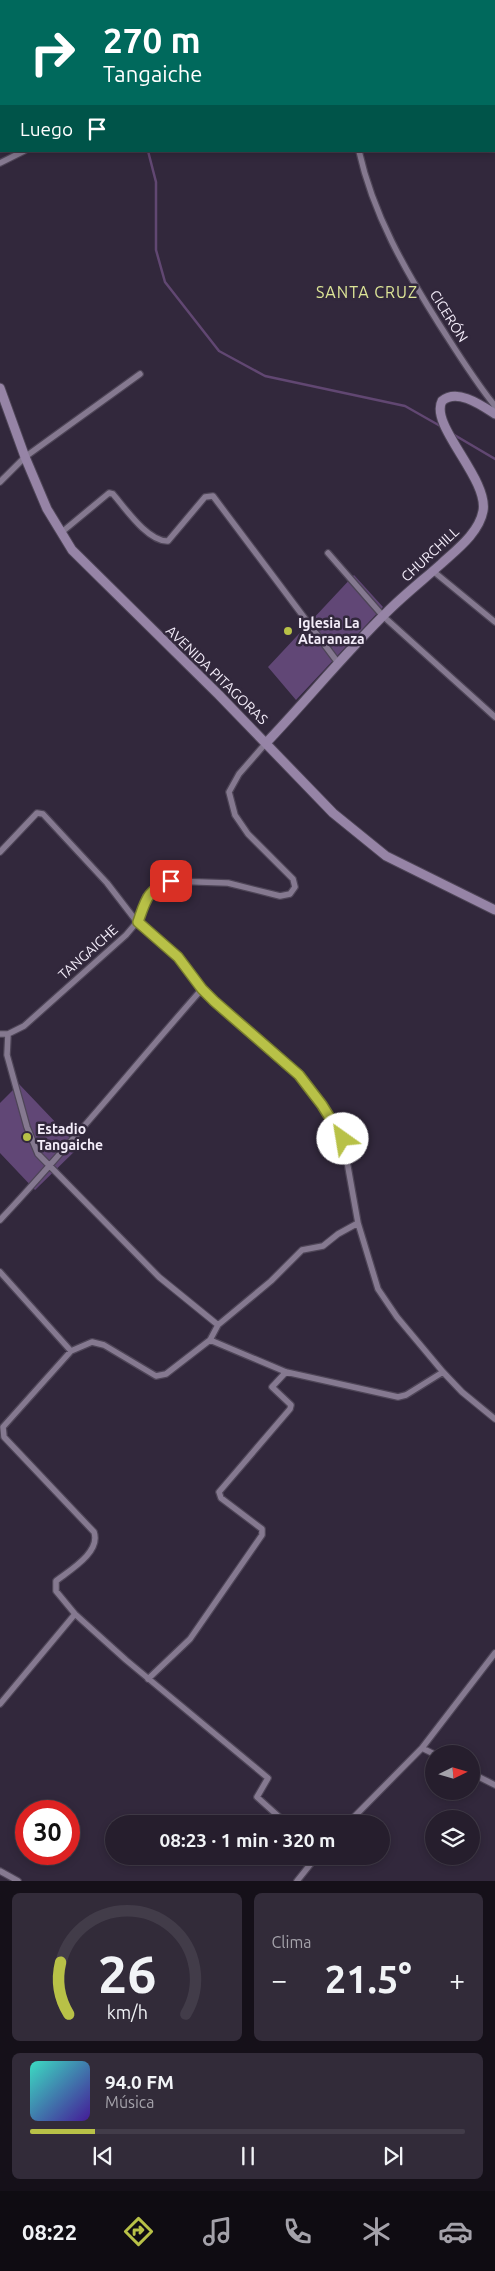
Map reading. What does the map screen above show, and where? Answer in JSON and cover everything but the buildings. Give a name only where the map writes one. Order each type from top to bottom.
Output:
[{"type":"main road","name":"AVENIDA PITAGORAS","points":[[0,388],[24,457],[47,509],[72,550],[266,743],[333,813],[386,856],[495,910]]},
{"type":"main road","name":"CHURCHILL","points":[[266,743],[383,616],[474,531],[480,521],[484,504],[480,490],[444,425],[440,406],[445,398],[462,396],[495,414]]},
{"type":"street","points":[[0,163],[22,152]]},
{"type":"street","name":"CICERÓN","points":[[360,152],[365,176],[384,225],[404,266],[476,382],[495,406]]},
{"type":"street","points":[[0,482],[24,457],[140,374]]},
{"type":"street","points":[[62,532],[109,493],[113,494],[149,534],[162,541],[168,541],[205,497],[212,496],[339,664]]},
{"type":"street","points":[[328,553],[383,616],[495,718]]},
{"type":"street","points":[[433,570],[495,622]]},
{"type":"street","name":"TANGAICHE","points":[[8,1034],[24,1026],[126,935],[138,922],[146,896],[157,886],[171,881],[228,883],[280,896],[290,894],[296,887],[293,879],[248,834],[235,815],[229,792],[239,774],[266,743]]},
{"type":"street","points":[[0,852],[29,820],[37,813],[43,814],[107,883],[138,922],[178,957],[202,989],[299,1075],[322,1105],[343,1139],[358,1223],[378,1289],[398,1317],[443,1372],[462,1392],[495,1419]]},
{"type":"street","points":[[0,1220],[50,1168],[116,1086],[202,989]]},
{"type":"street","points":[[0,1034],[8,1034],[7,1055],[27,1127],[38,1154],[160,1276],[218,1326]]},
{"type":"street","points":[[277,1815],[256,1797],[268,1778],[148,1678],[75,1614],[56,1591],[55,1584],[92,1550],[96,1541],[94,1532],[4,1437],[2,1430],[70,1351],[92,1342],[99,1343],[152,1375],[163,1376],[210,1340],[218,1326],[271,1281],[302,1250],[323,1246],[338,1234],[358,1223]]},
{"type":"street","points":[[0,1272],[70,1351]]},
{"type":"street","points":[[210,1340],[286,1372],[398,1397],[406,1395],[443,1372]]},
{"type":"street","points":[[148,1678],[190,1639],[262,1535],[262,1530],[221,1498],[219,1492],[290,1409],[291,1405],[272,1387],[286,1372]]},
{"type":"street","points":[[0,1704],[75,1614]]},
{"type":"street","points":[[356,1815],[422,1748],[495,1653]]},
{"type":"street","points":[[480,1778],[495,1785]]},
{"type":"street","points":[[297,1881],[310,1865]]},
{"type":"street","points":[[0,1871],[18,1881]]},
{"type":"shaded area","points":[[354,575],[383,607],[296,700],[268,667]]},
{"type":"shaded area","points":[[19,1084],[79,1147],[35,1190],[0,1153],[0,1103]]},
{"type":"waterway","points":[[148,152],[156,182],[156,250],[165,282],[219,351],[265,376],[405,406],[442,427]]},
{"type":"waterway","points":[[451,433],[495,459]]},
{"type":"place","name":"Iglesia La Ataranaza","points":[[288,631]]},
{"type":"place","name":"Estadio Tangaiche","points":[[27,1137]]},
{"type":"district","name":"SANTA CRUZ","points":[[367,292]]},
{"type":"route","points":[[171,881],[157,886],[146,896],[138,922],[178,957],[202,989],[214,1001],[299,1075],[322,1105],[343,1139]]}]
